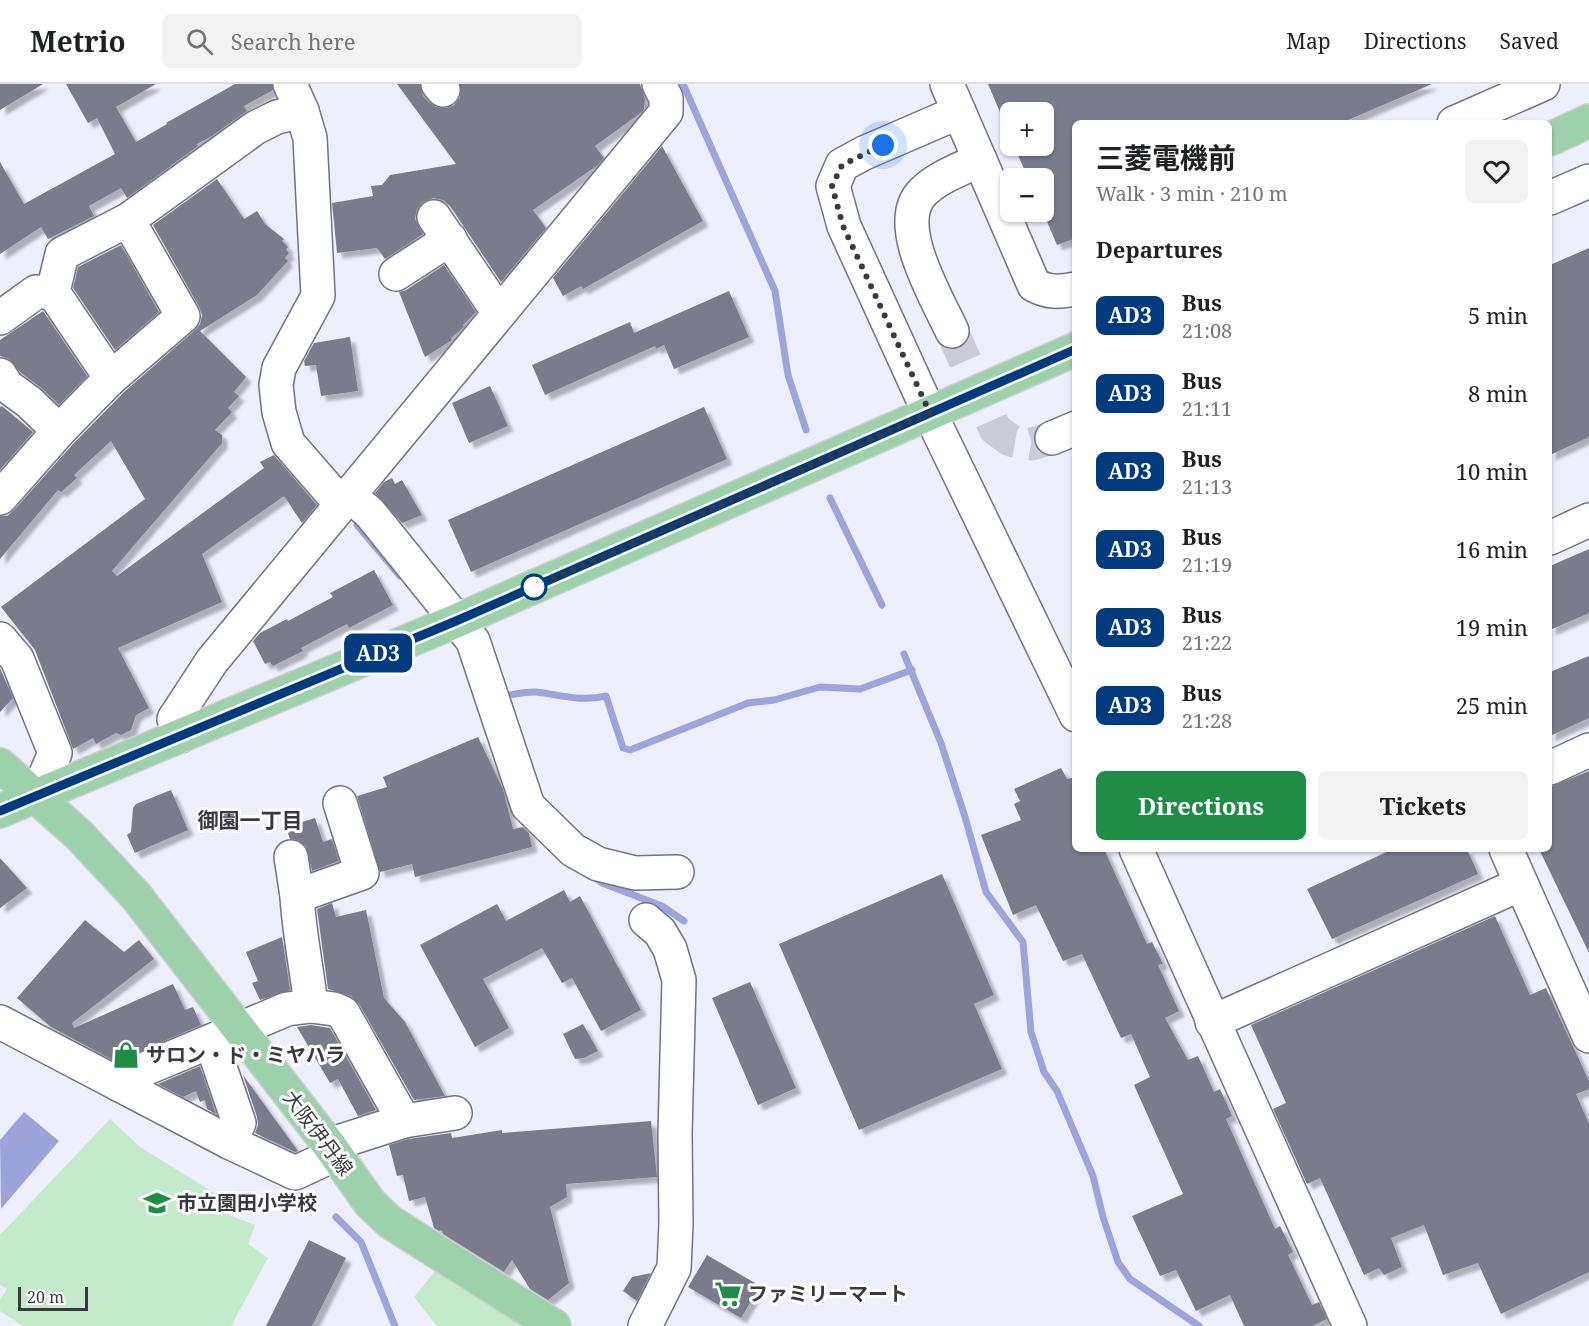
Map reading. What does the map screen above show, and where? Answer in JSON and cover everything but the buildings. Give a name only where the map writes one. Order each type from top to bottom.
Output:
[{"type":"main road","points":[[1552,138],[1589,121]]},
{"type":"main road","points":[[0,811],[456,621],[1072,351]]},
{"type":"main road","name":"大阪伊丹線","points":[[0,765],[79,835],[136,896],[225,1035],[332,1150],[370,1203],[390,1222],[554,1326]]},
{"type":"street","points":[[180,736],[174,719],[206,670],[666,112],[666,98],[659,84]]},
{"type":"street","points":[[1461,120],[1543,84]]},
{"type":"street","points":[[111,378],[53,292],[62,254],[128,220],[257,127],[277,117],[296,98],[309,138],[318,296],[279,368],[276,385],[279,412],[288,443],[345,499],[370,513],[473,641],[528,806],[573,850],[598,864],[635,873],[677,872]]},
{"type":"street","points":[[1072,290],[1057,293],[1034,285],[953,98],[842,165],[832,186],[843,226],[930,413],[1072,707]]},
{"type":"street","points":[[952,331],[917,254],[911,228],[913,207],[923,192],[941,179],[980,160]]},
{"type":"street","points":[[1552,197],[1589,181]]},
{"type":"street","points":[[0,498],[59,431],[111,378],[183,316],[128,220]]},
{"type":"street","points":[[396,274],[442,228],[499,314]]},
{"type":"street","points":[[0,318],[36,292],[53,292]]},
{"type":"street","points":[[0,375],[7,386],[29,402],[59,431]]},
{"type":"street","points":[[1552,537],[1589,520]]},
{"type":"street","points":[[0,639],[17,659],[55,753],[36,797]]},
{"type":"street","points":[[1552,767],[1589,750]]},
{"type":"street","points":[[297,896],[362,873],[340,803]]},
{"type":"street","points":[[1137,852],[1350,1326]]},
{"type":"street","points":[[1507,852],[1589,1036]]},
{"type":"street","points":[[291,857],[299,931],[311,1006]]},
{"type":"street","points":[[1212,1022],[1521,884]]},
{"type":"street","points":[[645,1326],[674,1268],[679,980],[670,949],[660,932],[646,920]]},
{"type":"street","points":[[120,1085],[126,1077],[287,1009],[311,1006],[334,1009],[344,1013],[404,1121]]},
{"type":"street","points":[[0,1022],[229,1142],[295,1173],[332,1150],[404,1121],[455,1113]]},
{"type":"street","points":[[225,1035],[239,1123],[229,1142]]},
{"type":"green space","points":[[110,1119],[140,1147],[234,1205],[229,1215],[255,1225],[248,1244],[268,1258],[231,1326],[23,1326],[0,1311],[0,1300],[7,1289],[0,1285],[0,1235]]},
{"type":"green space","points":[[436,1270],[528,1326],[437,1326],[414,1297]]},
{"type":"water","points":[[24,1112],[59,1141],[1,1209],[0,1140]]},
{"type":"waterway","points":[[683,84],[775,291],[788,375],[806,430]]},
{"type":"waterway","points":[[830,498],[882,605]]},
{"type":"waterway","points":[[357,525],[400,576]]},
{"type":"waterway","points":[[904,654],[941,743],[986,892],[1023,942],[1031,1032],[1044,1072],[1057,1091],[1093,1176],[1103,1217],[1118,1262],[1130,1279],[1199,1326]]},
{"type":"waterway","points":[[503,696],[532,692],[579,698],[606,696],[623,748],[630,750],[748,703],[774,700],[820,687],[860,689],[912,670]]},
{"type":"waterway","points":[[593,876],[602,883],[662,906],[684,921]]},
{"type":"waterway","points":[[336,1217],[361,1242],[395,1326]]},
{"type":"tunnel","points":[[952,331],[995,429],[1010,440],[1032,444],[1052,438]]},
{"type":"bus line","name":"AD3","points":[[0,811],[456,621],[1072,351]]},
{"type":"place","name":"サロン・ド・ミヤハラ","points":[[126,1055]]},
{"type":"place","name":"市立園田小学校","points":[[157,1203]]},
{"type":"place","name":"ファミリーマート","points":[[728,1294]]},
{"type":"district","name":"御園一丁目","points":[[250,821]]},
{"type":"route","points":[[534,587],[930,413],[843,226],[832,186],[842,165],[883,145]]}]
